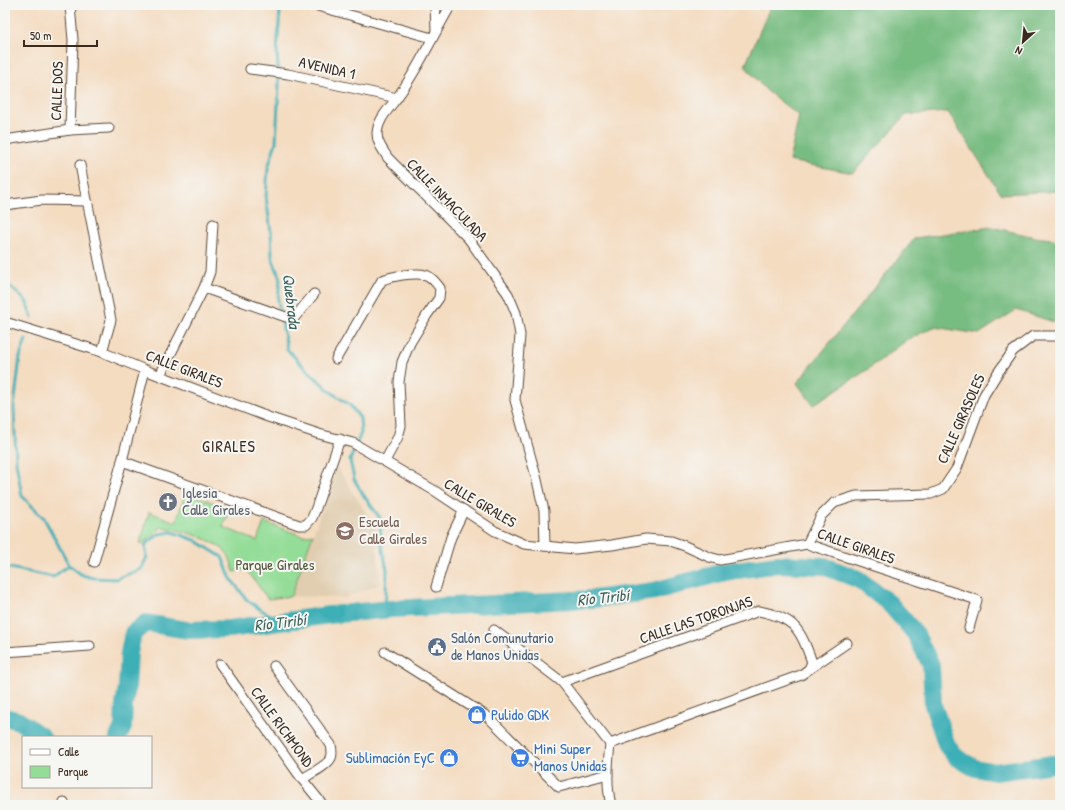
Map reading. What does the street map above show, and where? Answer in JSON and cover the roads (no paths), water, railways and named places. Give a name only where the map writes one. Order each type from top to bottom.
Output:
[{"type":"street","name":"CALLE DOS","points":[[70,5],[72,14],[73,40],[70,130]]},
{"type":"street","points":[[314,5],[330,7],[434,34],[435,5]]},
{"type":"street","name":"CALLE INMACULADA","points":[[451,5],[415,71],[381,119],[377,132],[379,142],[388,158],[468,238],[508,294],[516,313],[520,335],[515,400],[544,511],[545,546]]},
{"type":"street","name":"AVENIDA 1","points":[[250,70],[288,74],[397,98]]},
{"type":"street","points":[[5,140],[70,130],[110,128]]},
{"type":"street","points":[[80,165],[111,320],[102,352]]},
{"type":"street","points":[[5,205],[42,200],[87,201]]},
{"type":"street","points":[[160,375],[204,288],[210,272],[213,224]]},
{"type":"street","points":[[336,359],[382,280],[393,276],[425,275],[434,280],[440,288],[439,298],[410,343],[402,362],[399,382],[401,426],[398,437],[385,461]]},
{"type":"street","points":[[204,288],[286,318],[294,318],[314,294]]},
{"type":"street","name":"CALLE GIRALES","points":[[5,322],[102,352],[268,417],[319,434],[353,443],[385,461],[495,531],[524,544],[575,549],[646,539],[671,541],[720,560],[807,544],[977,600],[969,628]]},
{"type":"street","name":"CALLE GIRASOLES","points":[[807,544],[821,516],[834,503],[856,496],[931,494],[943,489],[957,468],[984,395],[1013,351],[1033,336],[1060,336]]},
{"type":"street","points":[[94,562],[145,370]]},
{"type":"street","points":[[122,461],[299,525],[306,525],[312,518],[316,508],[340,439]]},
{"type":"street","points":[[436,587],[451,537],[464,510]]},
{"type":"street","name":"CALLE LAS TORONJAS","points":[[562,682],[759,611],[772,613],[788,620],[797,628],[805,642],[812,662],[809,669]]},
{"type":"street","points":[[494,630],[562,682],[610,744],[608,793],[611,805]]},
{"type":"street","points":[[610,744],[801,674],[847,643]]},
{"type":"street","points":[[5,652],[90,646]]},
{"type":"street","points":[[385,652],[488,717],[559,787],[608,774]]},
{"type":"street","name":"CALLE RICHMOND","points":[[220,664],[302,779],[323,805]]},
{"type":"street","points":[[274,666],[331,745],[333,752],[331,758],[326,764],[302,779]]},
{"type":"waterway","name":"Quebrada","points":[[282,5],[280,10],[277,52],[279,84],[276,142],[268,168],[266,197],[271,232],[272,257],[280,279],[278,300],[287,349],[331,392],[350,405],[360,418],[361,433],[350,460],[354,479],[380,518],[381,541],[387,570],[385,609]]},
{"type":"waterway","name":"Quebrada","points":[[5,282],[26,301],[32,317]]},
{"type":"waterway","points":[[26,339],[20,357],[14,407],[16,462],[22,496],[44,518],[69,565],[82,575],[94,578],[116,579],[141,569],[147,557],[145,545],[159,534],[172,532],[195,540],[222,557],[231,579],[247,600],[261,610],[283,621]]},
{"type":"waterway","name":"Río Tiribí","points":[[118,736],[123,727],[129,653],[133,633],[146,623],[187,630],[229,629],[329,615],[391,609],[594,599],[654,591],[724,572],[777,564],[824,566],[858,579],[889,603],[915,633],[931,665],[933,705],[947,746],[957,758],[975,768],[995,772],[1060,763]]},
{"type":"waterway","points":[[5,567],[53,577],[69,565]]},
{"type":"waterway","name":"Río Tiribí","points":[[5,717],[19,721],[41,736]]},
{"type":"place","name":"Iglesia Calle Girales","points":[[168,502]]},
{"type":"place","name":"Escuela Calle Girales","points":[[345,531]]},
{"type":"place","name":"Salón Comunutario de Manos Unidas","points":[[437,647]]},
{"type":"place","name":"Pulido GDK","points":[[477,715]]},
{"type":"place","name":"Sublimación EyC","points":[[449,758]]},
{"type":"place","name":"Mini Super Manos Unidas","points":[[520,758]]},
{"type":"district","name":"GIRALES","points":[[229,446]]},
{"type":"park label","name":"Parque Girales","points":[[275,565]]}]
